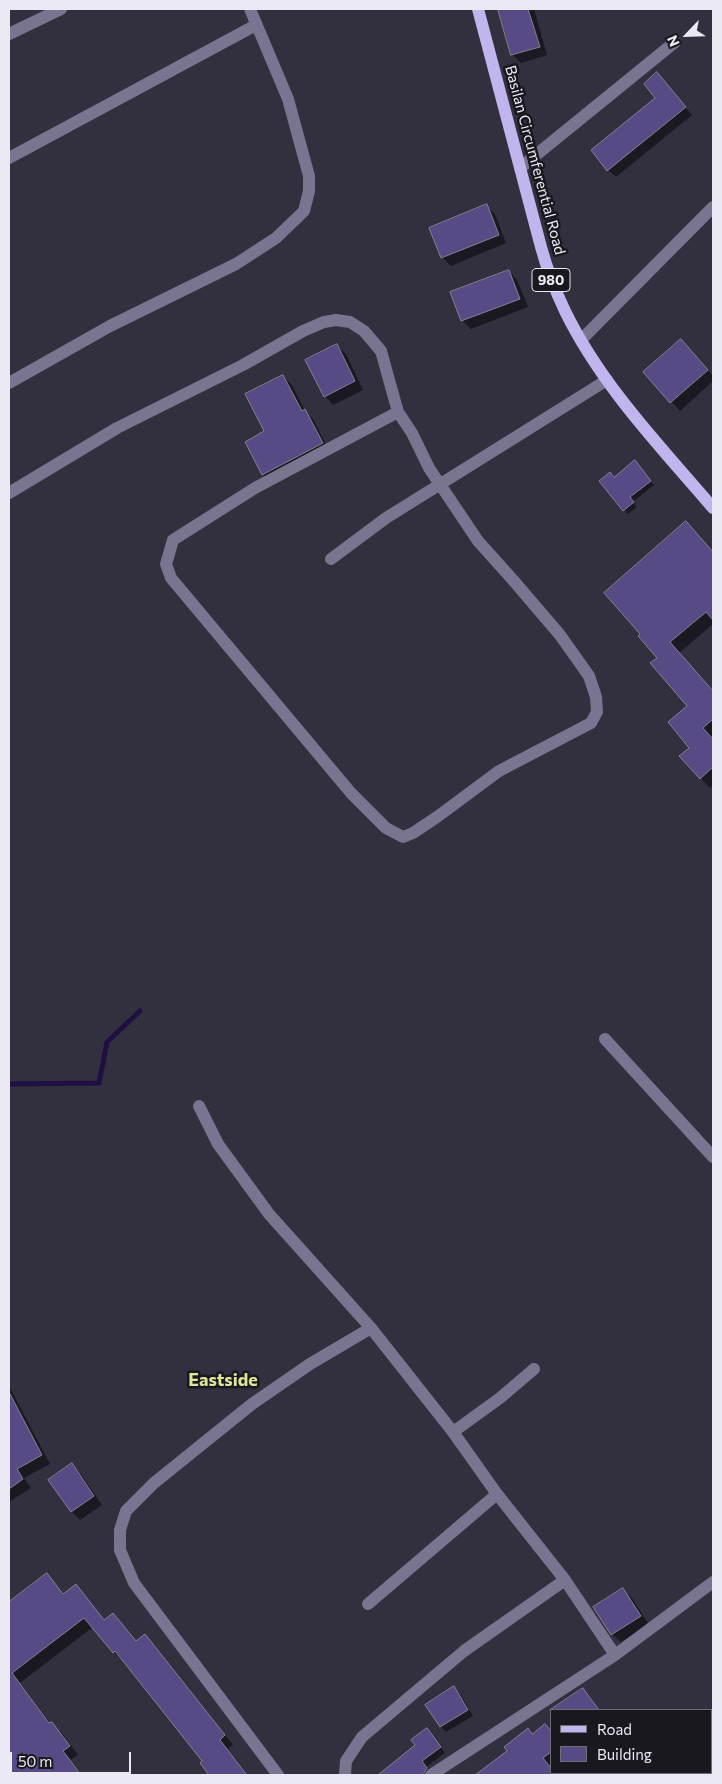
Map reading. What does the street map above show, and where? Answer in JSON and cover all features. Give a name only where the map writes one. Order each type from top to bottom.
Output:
[{"type":"main road","name":"Basilan Circumferential Road","points":[[478,9],[551,279],[565,312],[607,380],[713,508]]},
{"type":"street","points":[[9,34],[61,9]]},
{"type":"street","points":[[9,383],[110,326],[236,264],[276,238],[304,211],[309,191],[310,176],[288,99],[250,9]]},
{"type":"street","points":[[9,158],[256,24]]},
{"type":"street","points":[[520,168],[675,42]]},
{"type":"street","points":[[581,340],[713,207]]},
{"type":"street","points":[[9,493],[117,428],[243,365],[303,330],[324,322],[336,320],[350,322],[364,331],[381,351],[398,412],[412,433],[429,468],[478,541],[560,635],[589,676],[596,697],[596,712],[591,723],[499,771],[413,834],[403,837],[386,828],[352,793],[172,578],[166,564],[173,540],[255,488],[398,412]]},
{"type":"street","points":[[331,559],[386,518],[607,380]]},
{"type":"street","points":[[605,1039],[713,1157]]},
{"type":"street","points":[[199,1106],[218,1144],[269,1214],[371,1328],[453,1432],[497,1494],[565,1580],[615,1655]]},
{"type":"street","points":[[278,1775],[134,1583],[120,1550],[120,1530],[126,1511],[154,1482],[252,1404],[310,1364],[371,1328]]},
{"type":"street","points":[[453,1432],[500,1398],[534,1369]]},
{"type":"street","points":[[368,1604],[497,1494]]},
{"type":"street","points":[[345,1775],[346,1761],[362,1737],[464,1651],[565,1580]]},
{"type":"street","points":[[431,1775],[615,1655],[711,1588]]},
{"type":"building","points":[[498,9],[528,9],[540,47],[511,55]]},
{"type":"building","points":[[657,72],[686,107],[607,171],[591,150],[655,98],[644,84]]},
{"type":"building","points":[[487,204],[499,235],[441,258],[429,228]]},
{"type":"building","points":[[509,270],[520,299],[461,321],[450,292]]},
{"type":"building","points":[[681,339],[708,370],[670,403],[643,372]]},
{"type":"building","points":[[337,344],[355,381],[324,397],[305,360]]},
{"type":"building","points":[[283,375],[302,411],[305,409],[323,443],[262,475],[245,442],[264,431],[245,394]]},
{"type":"building","points":[[635,460],[651,481],[630,497],[634,502],[623,511],[599,481],[610,472],[614,477]]},
{"type":"building","points":[[686,521],[713,552],[713,620],[706,612],[670,642],[713,691],[713,719],[703,728],[713,739],[713,767],[700,779],[679,756],[689,748],[668,722],[687,706],[650,663],[657,658],[638,636],[640,634],[604,593]]},
{"type":"building","points":[[9,1392],[42,1455],[17,1469],[23,1479],[9,1489]]},
{"type":"building","points":[[72,1463],[94,1496],[71,1512],[48,1480]]},
{"type":"building","points":[[47,1573],[63,1594],[76,1584],[104,1620],[113,1613],[136,1641],[145,1634],[225,1735],[220,1740],[247,1775],[209,1775],[200,1763],[202,1761],[115,1651],[113,1653],[84,1618],[12,1673],[49,1723],[52,1722],[70,1746],[63,1751],[81,1775],[9,1775],[9,1602]]},
{"type":"building","points":[[623,1588],[641,1616],[611,1635],[593,1607]]},
{"type":"building","points":[[454,1686],[468,1710],[440,1727],[425,1705]]},
{"type":"building","points":[[583,1688],[598,1709],[552,1709]]},
{"type":"building","points":[[545,1724],[550,1730],[550,1753],[543,1758],[550,1767],[550,1774],[556,1775],[475,1775],[507,1751],[504,1747],[528,1728],[532,1734]]},
{"type":"building","points":[[427,1728],[441,1747],[422,1761],[427,1768],[423,1775],[378,1775],[415,1745],[411,1740]]},
{"type":"waterway","points":[[9,1084],[99,1083],[107,1042],[140,1011]]},
{"type":"district","name":"Eastside","points":[[223,1380]]}]
